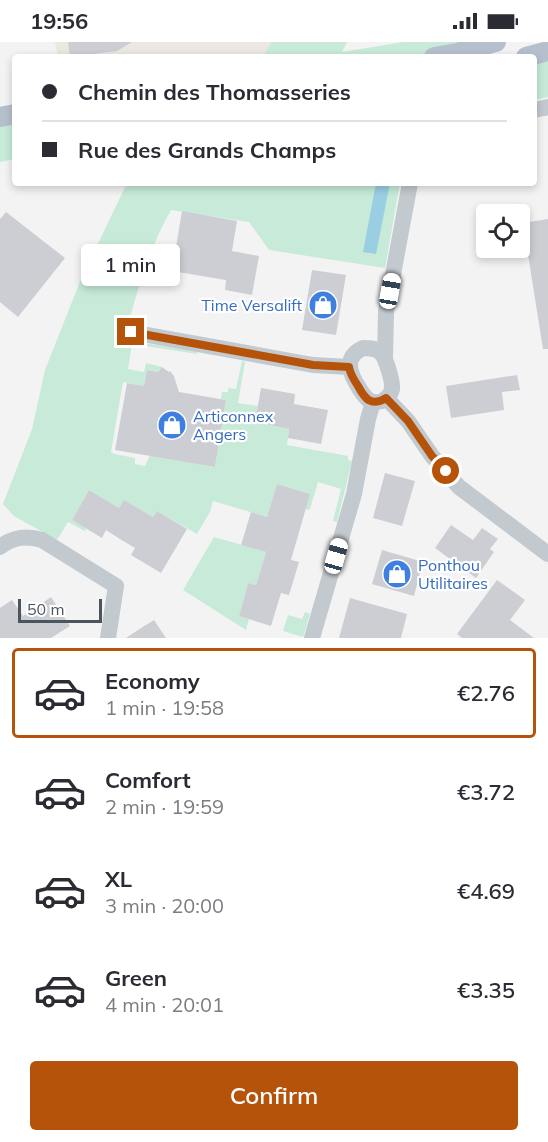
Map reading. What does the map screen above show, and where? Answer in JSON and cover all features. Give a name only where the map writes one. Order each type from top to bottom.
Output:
[{"type":"main road","points":[[451,54],[496,42]]},
{"type":"street","points":[[312,638],[354,494],[368,419],[380,400],[391,392],[392,385],[385,359],[386,312],[409,186]]},
{"type":"street","points":[[386,312],[376,336],[355,353],[349,367],[363,396],[380,400],[408,421],[432,456],[459,487],[548,554]]},
{"type":"street","points":[[131,332],[313,365],[349,367]]},
{"type":"street","points":[[363,348],[376,350],[385,359]]},
{"type":"street","points":[[4,544],[26,537],[42,540],[116,586],[108,638]]},
{"type":"shaded area","points":[[55,42],[271,42],[265,54],[57,54]]},
{"type":"green space","points":[[271,42],[347,42],[342,52],[403,42],[486,42],[427,54],[265,54]]},
{"type":"green space","points":[[548,54],[548,97],[537,99],[537,58]]},
{"type":"green space","points":[[12,122],[12,160],[0,162],[0,124]]},
{"type":"green space","points":[[126,186],[399,186],[385,268],[269,250],[249,222],[171,210],[149,257],[124,340],[197,351],[197,354],[132,344],[128,369],[144,372],[146,363],[162,367],[158,372],[147,370],[144,386],[123,382],[111,452],[135,458],[135,464],[145,466],[150,455],[215,467],[226,400],[221,399],[222,392],[228,392],[228,388],[236,389],[242,361],[245,362],[238,403],[258,406],[255,422],[289,429],[287,445],[348,456],[348,460],[352,461],[337,522],[333,521],[341,489],[318,482],[308,510],[305,509],[310,494],[277,484],[267,517],[213,501],[210,512],[197,534],[157,511],[153,517],[124,500],[119,508],[89,490],[72,520],[86,528],[85,531],[68,522],[57,540],[14,516],[3,504],[32,429],[45,370],[81,279]]},
{"type":"green space","points":[[214,537],[266,552],[256,585],[248,583],[239,616],[249,619],[246,630],[183,590]]},
{"type":"green space","points":[[305,612],[310,614],[303,637],[283,631],[288,615],[302,619]]},
{"type":"water","points":[[375,186],[389,186],[376,254],[363,252]]},
{"type":"building","points":[[68,42],[132,42],[117,51],[70,54]]},
{"type":"building","points":[[182,211],[237,221],[232,251],[259,256],[252,295],[225,290],[226,280],[172,271]]},
{"type":"building","points":[[6,212],[65,258],[18,317],[0,302],[0,219]]},
{"type":"building","points":[[548,219],[548,349],[543,349],[529,258],[530,222]]},
{"type":"building","points":[[312,270],[346,275],[336,335],[302,330]]},
{"type":"building","points":[[162,367],[174,376],[179,392],[226,400],[215,467],[115,450],[127,383],[144,386],[147,370],[158,372]]},
{"type":"building","points":[[517,375],[520,390],[502,392],[504,410],[451,418],[446,386]]},
{"type":"building","points":[[261,388],[295,394],[294,404],[328,410],[321,444],[288,438],[289,429],[255,422]]},
{"type":"building","points":[[385,473],[415,481],[402,526],[373,518]]},
{"type":"building","points":[[277,484],[310,494],[291,560],[299,562],[289,595],[281,593],[271,626],[239,616],[248,583],[256,585],[266,552],[241,545],[251,512],[267,517]]},
{"type":"building","points":[[89,490],[119,508],[124,500],[153,517],[157,511],[187,529],[161,573],[131,555],[135,548],[106,530],[102,538],[72,520]]},
{"type":"building","points":[[451,525],[473,540],[482,528],[498,539],[490,549],[494,552],[476,578],[435,548]]},
{"type":"building","points":[[382,550],[423,562],[414,596],[372,584]]},
{"type":"building","points":[[497,580],[525,600],[510,620],[534,638],[462,638],[457,634]]},
{"type":"building","points":[[51,597],[70,626],[51,638],[0,638],[0,608],[12,600],[23,616]]},
{"type":"building","points":[[350,598],[407,614],[401,638],[339,638]]},
{"type":"building","points":[[154,620],[166,638],[126,638],[141,628]]},
{"type":"place","name":"Time Versalift","points":[[323,305]]},
{"type":"place","name":"Articonnex Angers","points":[[172,425]]},
{"type":"place","name":"Ponthou Utilitaires","points":[[397,574]]},
{"type":"route","points":[[131,332],[313,365],[349,367],[363,396],[369,401],[376,402],[386,398],[408,421],[432,456],[446,471]]}]
